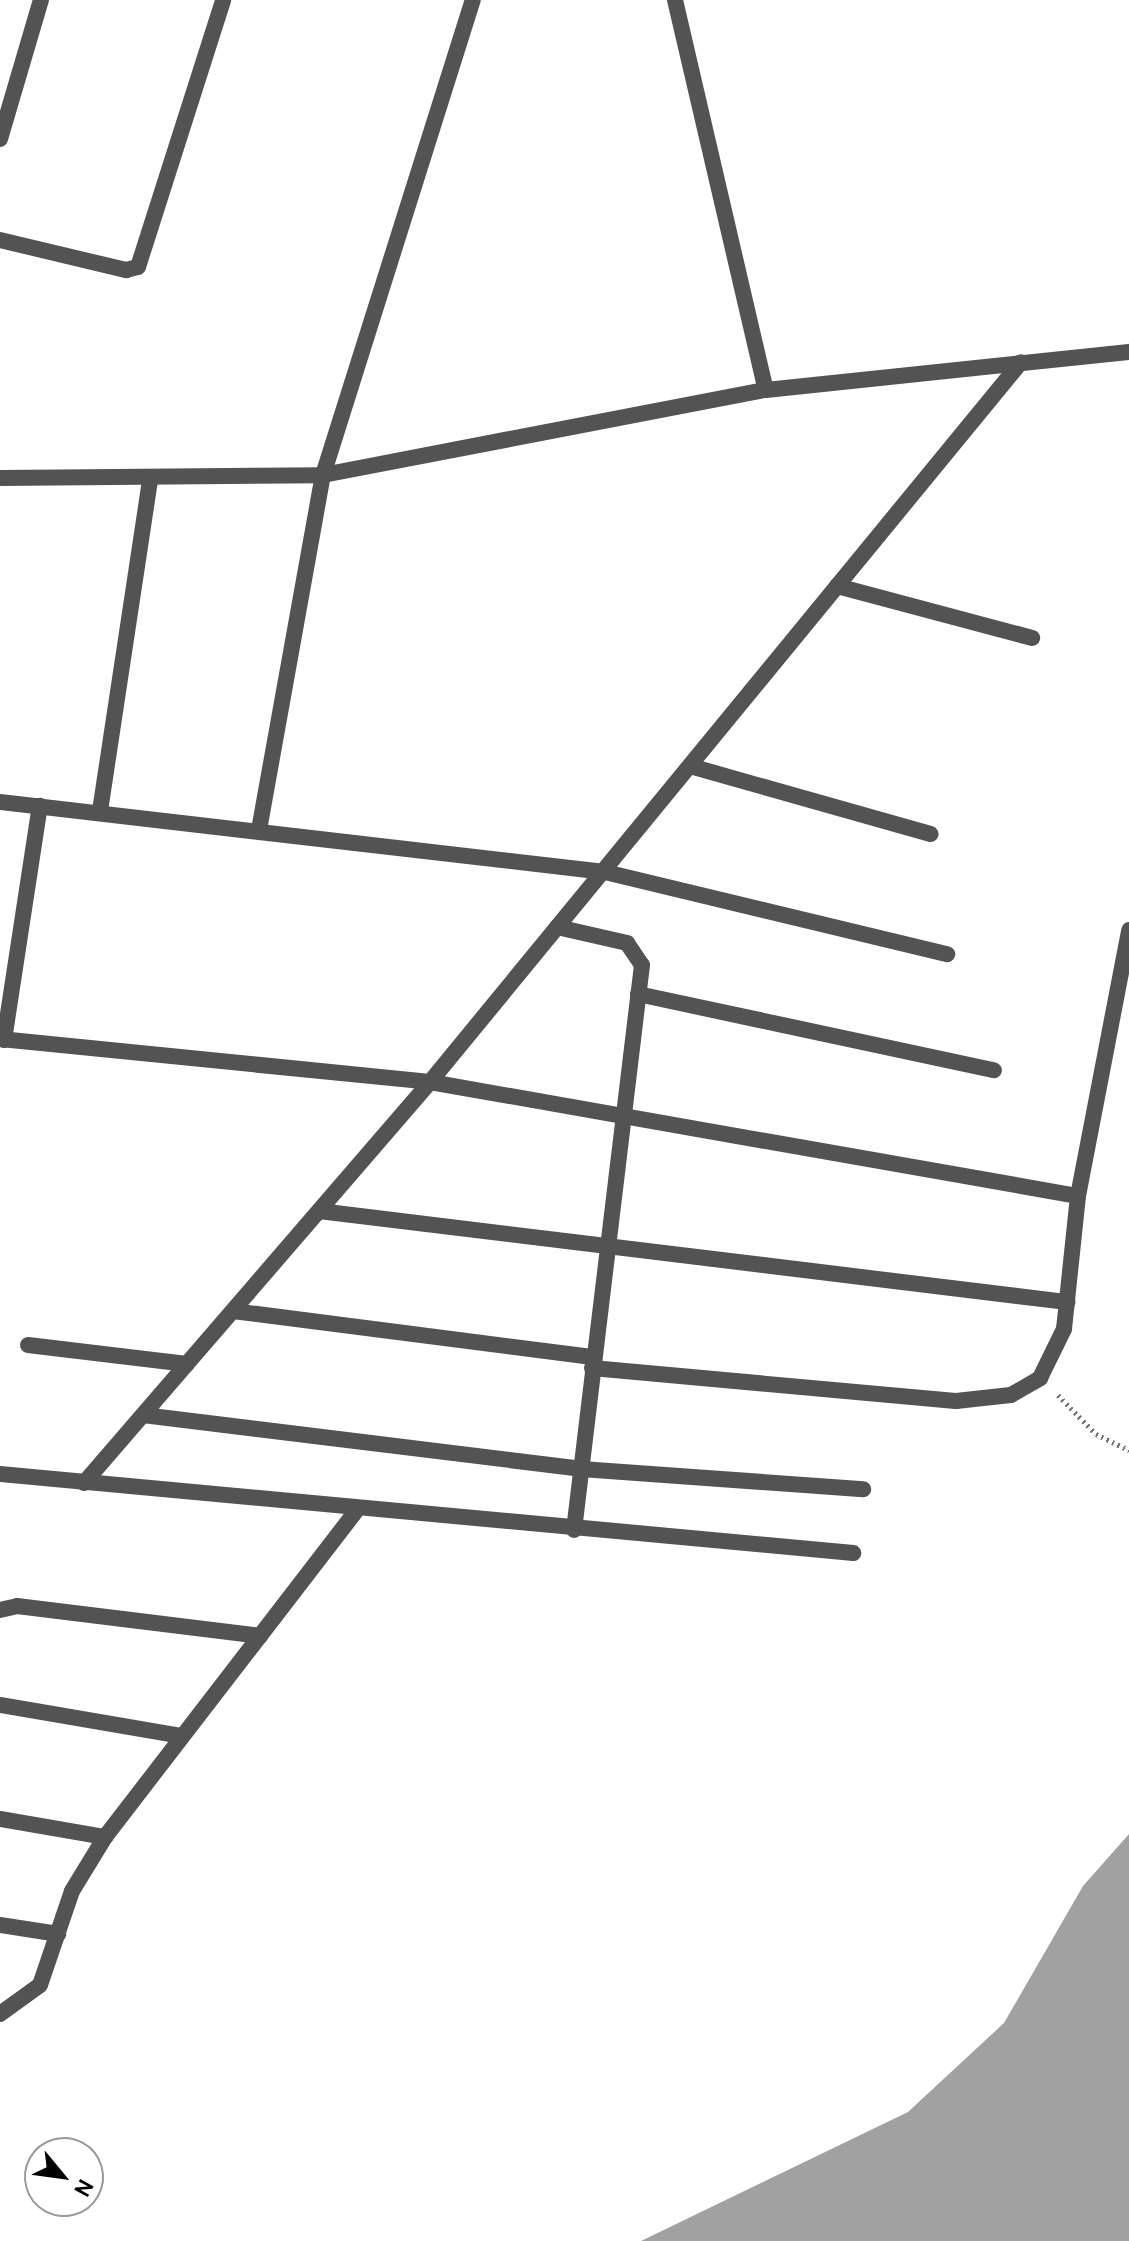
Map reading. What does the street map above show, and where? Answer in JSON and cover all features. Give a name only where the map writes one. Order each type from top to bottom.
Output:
[{"type":"street","points":[[0,139],[41,0]]},
{"type":"street","points":[[0,240],[126,270],[138,267],[223,0]]},
{"type":"street","points":[[259,830],[323,475],[473,0]]},
{"type":"street","points":[[675,0],[766,390]]},
{"type":"street","points":[[0,478],[150,481],[323,475],[766,390],[1129,352]]},
{"type":"street","points":[[84,1483],[430,1082],[1021,362]]},
{"type":"street","points":[[100,811],[150,481]]},
{"type":"street","points":[[837,586],[1032,638]]},
{"type":"street","points":[[690,766],[931,834]]},
{"type":"street","points":[[0,802],[100,811],[605,872],[947,954]]},
{"type":"street","points":[[40,806],[2,1039],[430,1082],[1078,1196]]},
{"type":"street","points":[[557,927],[627,943],[642,965],[605,1247],[574,1530]]},
{"type":"street","points":[[233,1311],[593,1363],[956,1401],[1011,1395],[1040,1378],[1054,1361],[1067,1302],[1078,1196],[1129,930]]},
{"type":"street","points":[[638,994],[994,1070]]},
{"type":"street","points":[[319,1211],[1067,1302]]},
{"type":"street","points":[[28,1345],[187,1364]]},
{"type":"street","points":[[143,1415],[581,1469],[863,1489]]},
{"type":"street","points":[[0,1474],[355,1512],[853,1553]]},
{"type":"street","points":[[0,2014],[40,1985],[72,1891],[105,1837],[355,1512]]},
{"type":"street","points":[[0,1610],[17,1606],[260,1636]]},
{"type":"street","points":[[0,1705],[182,1736]]},
{"type":"street","points":[[0,1819],[105,1837]]},
{"type":"street","points":[[0,1925],[58,1934]]},
{"type":"path","points":[[1040,1378],[1096,1434],[1129,1450]]},
{"type":"shaded area","points":[[1129,1834],[1129,2241],[641,2241],[908,2112],[1004,2023],[1083,1886]]}]
